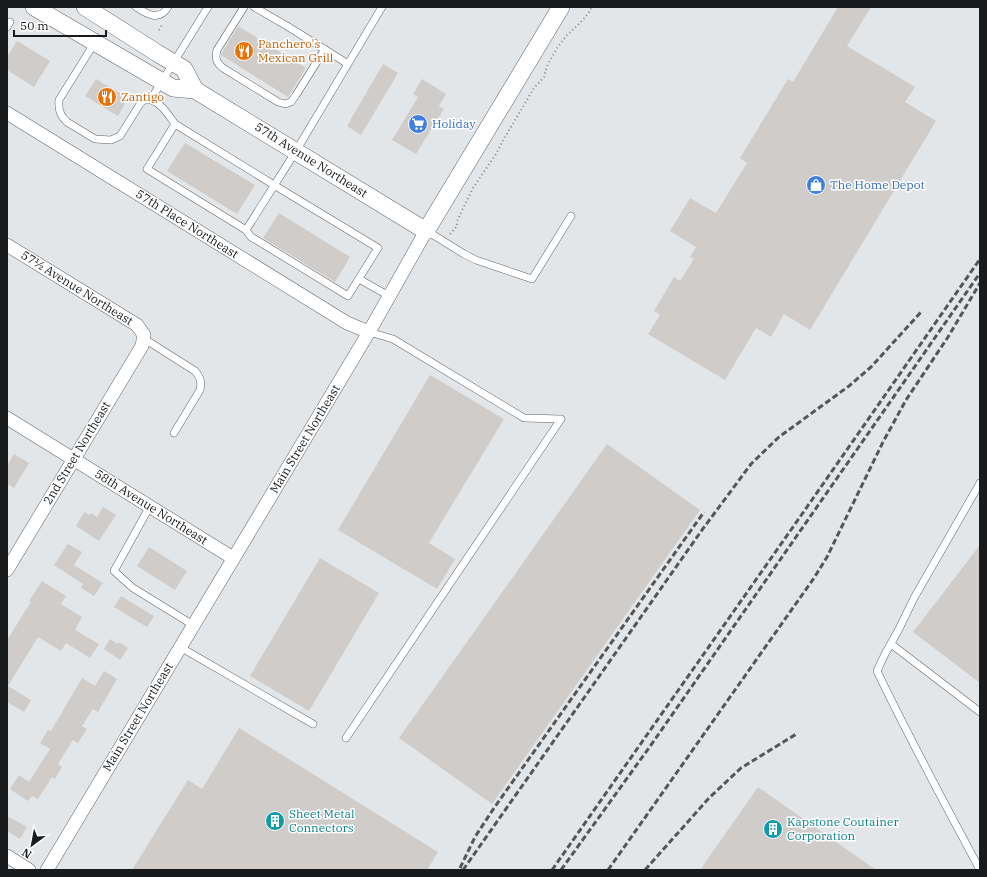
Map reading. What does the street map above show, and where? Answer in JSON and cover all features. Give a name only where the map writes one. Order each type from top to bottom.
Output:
[{"type":"street","name":"57th Avenue Northeast","points":[[34,7],[173,88],[195,90],[426,231]]},
{"type":"street","points":[[85,7],[184,69],[195,90]]},
{"type":"street","name":"Main Street Northeast","points":[[47,870],[369,332],[426,231],[561,7]]},
{"type":"street","name":"57th Place Northeast","points":[[7,113],[347,323],[369,332]]},
{"type":"street","name":"57½ Avenue Northeast","points":[[7,245],[137,326],[144,336]]},
{"type":"street","name":"2nd Street Northeast","points":[[7,570],[142,346],[144,336]]},
{"type":"street","name":"58th Avenue Northeast","points":[[7,418],[233,558]]},
{"type":"street","points":[[7,856],[29,870]]},
{"type":"lane","points":[[136,7],[150,15],[156,16],[160,15],[168,7]]},
{"type":"lane","points":[[151,99],[208,7]]},
{"type":"lane","points":[[244,7],[217,50],[215,57],[223,68],[278,102],[285,104],[290,102],[325,49]]},
{"type":"lane","points":[[254,7],[348,64]]},
{"type":"lane","points":[[246,230],[296,151],[382,7]]},
{"type":"lane","points":[[95,42],[59,100],[58,107],[63,119],[95,139],[111,140],[120,136],[140,104],[145,99],[151,99],[164,109],[175,124],[378,248],[348,296],[251,237],[246,230],[147,169],[175,124]]},
{"type":"lane","points":[[426,231],[476,260],[532,279],[571,216]]},
{"type":"lane","points":[[359,278],[389,296]]},
{"type":"lane","points":[[346,738],[561,419],[524,418],[393,339],[369,332]]},
{"type":"lane","points":[[144,336],[195,371],[202,382],[200,390],[174,433]]},
{"type":"lane","points":[[980,483],[914,598],[877,671],[937,791],[980,870]]},
{"type":"lane","points":[[150,506],[114,571],[133,588],[193,625]]},
{"type":"lane","points":[[891,644],[980,712]]},
{"type":"lane","points":[[180,647],[313,724]]},
{"type":"path","points":[[457,226],[457,221],[473,188],[496,154],[534,88],[544,77],[547,66],[557,48],[567,35],[588,14],[592,7]]},
{"type":"building","name":"The Home Depot","points":[[838,7],[871,7],[847,46],[915,87],[905,102],[936,121],[810,330],[784,314],[771,337],[756,328],[725,380],[648,334],[660,315],[654,311],[674,277],[680,281],[694,259],[690,257],[696,247],[670,231],[690,198],[716,213],[747,163],[740,158],[788,79],[793,82]]},
{"type":"building","points":[[238,26],[306,68],[288,97],[221,55]]},
{"type":"building","points":[[17,41],[50,61],[34,87],[7,70],[7,57]]},
{"type":"building","points":[[383,64],[398,73],[361,135],[347,126]]},
{"type":"building","name":"Zantigo","points":[[96,79],[128,98],[118,116],[85,96]]},
{"type":"building","name":"Holiday","points":[[422,79],[446,94],[439,106],[444,109],[416,154],[392,140],[418,97],[413,94]]},
{"type":"building","points":[[185,143],[255,185],[237,214],[167,171]]},
{"type":"building","points":[[279,213],[350,257],[335,282],[263,238]]},
{"type":"building","points":[[430,375],[504,419],[429,543],[455,559],[437,589],[338,530]]},
{"type":"building","points":[[607,444],[700,510],[492,804],[399,738]]},
{"type":"building","points":[[14,454],[29,463],[14,488],[7,484],[7,466]]},
{"type":"building","points":[[103,507],[116,515],[99,541],[76,526],[84,512],[90,515],[91,513],[97,517]]},
{"type":"building","points":[[68,544],[82,552],[74,565],[103,583],[94,596],[81,588],[83,584],[54,565]]},
{"type":"building","points":[[980,545],[980,683],[913,632]]},
{"type":"building","points":[[149,547],[187,571],[175,590],[137,566]]},
{"type":"building","points":[[320,558],[379,593],[309,711],[250,676]]},
{"type":"building","points":[[42,581],[66,596],[61,604],[82,617],[75,630],[99,644],[90,658],[66,643],[61,651],[38,637],[8,686],[31,700],[24,712],[7,702],[7,640],[31,602],[29,601]]},
{"type":"building","points":[[121,596],[154,616],[147,627],[114,607]]},
{"type":"building","points":[[110,639],[117,644],[119,642],[128,648],[120,660],[104,649]]},
{"type":"building","points":[[104,671],[117,679],[98,712],[93,709],[82,726],[87,729],[78,743],[73,740],[58,764],[62,767],[55,779],[52,777],[38,799],[32,796],[28,801],[10,789],[19,775],[29,782],[50,749],[40,743],[48,730],[51,731],[82,678],[95,686]]},
{"type":"building","name":"Sheet Metal Connectors","points":[[239,728],[438,852],[427,870],[132,870],[188,780],[202,789]]},
{"type":"building","name":"Kapstone Coutainer Corporation","points":[[758,787],[876,870],[700,870]]},
{"type":"building","points":[[7,816],[27,827],[20,839],[7,831]]},
{"type":"railway","points":[[552,870],[980,259]]},
{"type":"railway","points":[[561,870],[651,745],[980,273]]},
{"type":"railway","points":[[608,870],[814,578],[827,557],[883,442],[906,400],[948,337],[980,283]]},
{"type":"railway","points":[[463,870],[702,530],[751,464],[779,437],[849,386],[871,367],[921,312]]},
{"type":"railway","points":[[460,868],[475,837],[494,808],[704,512]]},
{"type":"railway","points":[[645,870],[709,798],[741,768],[798,733]]},
{"type":"place","name":"Panchero's Mexican Grill","points":[[244,51]]},
{"type":"place","name":"Zantigo","points":[[107,97]]},
{"type":"place","name":"Holiday","points":[[418,124]]},
{"type":"place","name":"The Home Depot","points":[[816,185]]},
{"type":"place","name":"Sheet Metal Connectors","points":[[275,821]]},
{"type":"place","name":"Kapstone Coutainer Corporation","points":[[773,829]]}]
